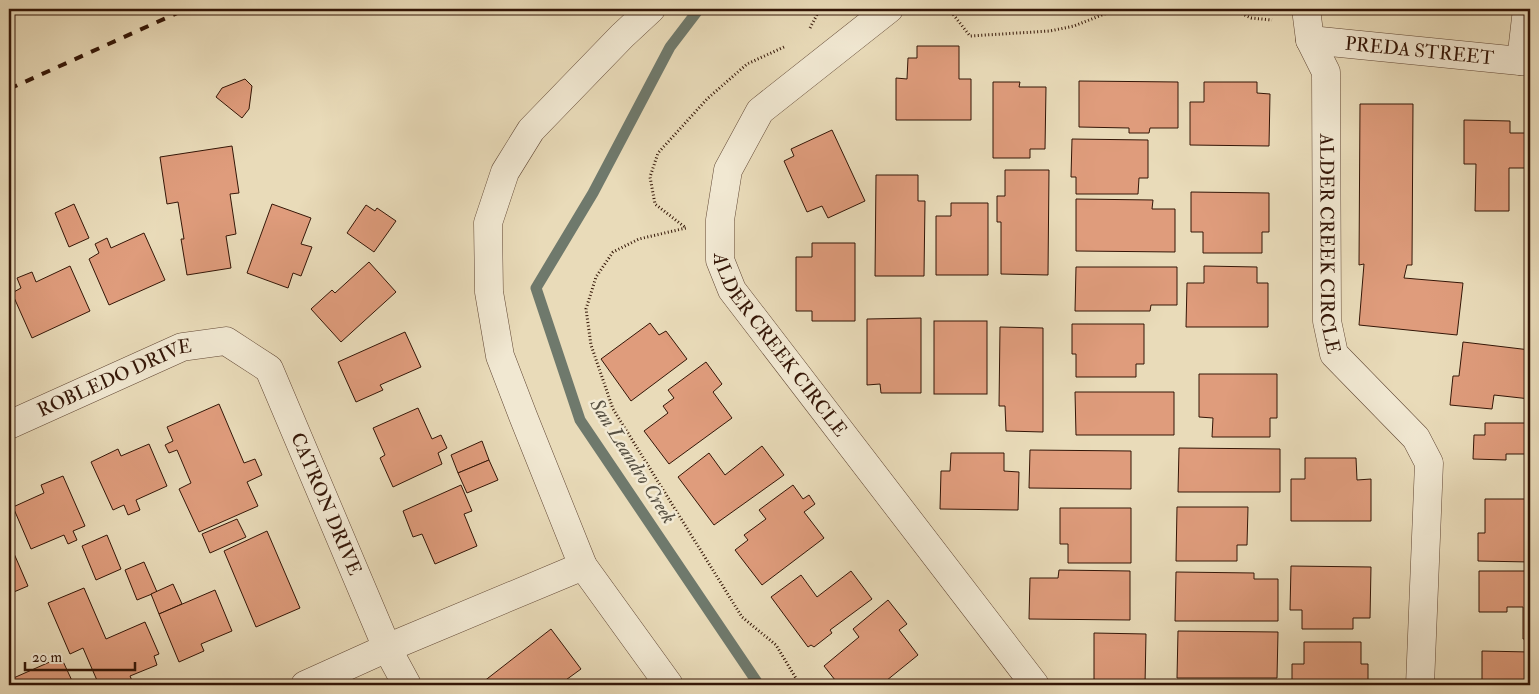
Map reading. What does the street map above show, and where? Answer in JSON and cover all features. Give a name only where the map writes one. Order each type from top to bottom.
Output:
[{"type":"street","points":[[651,9],[622,36],[531,130],[504,172],[488,223],[489,292],[500,356],[583,566],[669,685]]},
{"type":"street","name":"ALDER CREEK CIRCLE","points":[[889,9],[760,111],[728,170],[720,220],[720,260],[732,290],[1035,685]]},
{"type":"street","name":"ALDER CREEK CIRCLE","points":[[1306,9],[1310,40],[1326,72],[1327,321],[1334,354],[1416,438],[1429,464],[1420,685]]},
{"type":"street","points":[[1526,62],[1527,9]]},
{"type":"street","name":"PREDA STREET","points":[[1310,40],[1526,62]]},
{"type":"street","name":"ROBLEDO DRIVE","points":[[9,425],[182,347],[226,341]]},
{"type":"street","name":"CATRON DRIVE","points":[[226,341],[270,369],[387,648],[407,685]]},
{"type":"street","points":[[305,685],[387,648],[583,566]]},
{"type":"path","points":[[808,31],[820,9]]},
{"type":"path","points":[[949,9],[970,36],[1050,31],[1074,26],[1117,9]]},
{"type":"path","points":[[1232,9],[1251,18],[1272,20]]},
{"type":"path","points":[[788,46],[747,64],[706,99],[658,153],[650,177],[655,204],[686,228],[639,239],[613,252],[596,277],[586,309],[591,345],[613,409],[742,617],[776,646],[800,685]]},
{"type":"building","points":[[917,46],[959,46],[959,79],[971,79],[971,120],[896,120],[896,78],[907,79],[908,58],[917,58]]},
{"type":"building","points":[[245,79],[252,86],[249,109],[242,118],[216,97],[222,88]]},
{"type":"building","points":[[1079,81],[1178,82],[1178,128],[1150,128],[1149,133],[1129,133],[1129,128],[1079,127]]},
{"type":"building","points":[[993,82],[1020,82],[1019,87],[1046,87],[1045,149],[1030,149],[1030,158],[993,158]]},
{"type":"building","points":[[1204,82],[1257,82],[1257,93],[1270,94],[1269,146],[1190,145],[1190,102],[1204,102]]},
{"type":"building","points":[[1360,104],[1413,104],[1412,265],[1407,265],[1404,278],[1463,283],[1457,335],[1359,325],[1364,264],[1359,265]]},
{"type":"building","points":[[1464,120],[1510,121],[1510,133],[1530,133],[1530,168],[1509,168],[1509,211],[1475,211],[1476,164],[1464,164]]},
{"type":"building","points":[[832,130],[865,201],[828,218],[822,206],[807,212],[784,161],[794,156],[791,149]]},
{"type":"building","points":[[1072,139],[1148,140],[1148,178],[1139,178],[1138,194],[1076,194],[1076,177],[1071,177]]},
{"type":"building","points":[[232,146],[239,193],[230,194],[236,234],[226,236],[231,268],[187,275],[181,239],[184,239],[178,202],[167,204],[160,157]]},
{"type":"building","points":[[1005,170],[1049,170],[1048,275],[1001,274],[1001,222],[997,222],[997,196],[1005,196]]},
{"type":"building","points":[[876,175],[918,175],[918,201],[925,201],[924,276],[875,276]]},
{"type":"building","points":[[1191,192],[1269,193],[1269,232],[1262,232],[1262,253],[1203,253],[1203,232],[1191,232]]},
{"type":"building","points":[[1076,199],[1153,200],[1152,209],[1175,209],[1175,252],[1076,251]]},
{"type":"building","points":[[951,203],[988,203],[988,275],[936,275],[936,216],[951,216]]},
{"type":"building","points":[[74,204],[89,238],[69,247],[55,213]]},
{"type":"building","points":[[272,204],[311,218],[301,244],[312,247],[301,276],[293,273],[288,288],[247,273]]},
{"type":"building","points":[[366,205],[375,211],[377,208],[396,221],[374,252],[347,233]]},
{"type":"building","points":[[144,233],[165,280],[109,305],[89,259],[99,253],[95,244],[107,238],[111,248]]},
{"type":"building","points":[[812,243],[855,243],[855,321],[812,321],[812,311],[796,311],[796,257],[812,257]]},
{"type":"building","points":[[369,262],[396,292],[341,342],[311,309],[332,290],[335,293]]},
{"type":"building","points":[[70,266],[90,311],[32,338],[12,293],[21,288],[17,278],[32,272],[36,282]]},
{"type":"building","points":[[1204,266],[1257,267],[1257,283],[1268,283],[1268,327],[1186,327],[1187,283],[1204,283]]},
{"type":"building","points":[[1076,267],[1177,267],[1177,305],[1151,305],[1150,311],[1075,311]]},
{"type":"building","points":[[921,318],[921,393],[881,393],[880,384],[867,385],[867,319]]},
{"type":"building","points":[[934,321],[987,321],[987,394],[934,394]]},
{"type":"building","points":[[650,323],[659,335],[666,331],[687,359],[631,401],[601,359]]},
{"type":"building","points":[[1072,324],[1144,324],[1144,364],[1136,364],[1136,377],[1076,377],[1076,354],[1072,354]]},
{"type":"building","points":[[1000,327],[1043,328],[1043,432],[1006,431],[1005,406],[999,406]]},
{"type":"building","points":[[405,332],[421,367],[380,385],[383,390],[356,402],[338,362]]},
{"type":"building","points":[[1463,342],[1530,350],[1530,399],[1494,395],[1492,409],[1450,405],[1453,376],[1459,376]]},
{"type":"building","points":[[706,362],[722,384],[713,392],[732,418],[669,464],[644,431],[668,413],[663,406],[674,398],[668,390]]},
{"type":"building","points":[[1199,374],[1277,374],[1277,418],[1270,418],[1270,437],[1212,437],[1213,418],[1199,417]]},
{"type":"building","points":[[1075,392],[1174,392],[1174,435],[1076,435]]},
{"type":"building","points":[[219,404],[244,463],[255,459],[262,475],[247,482],[258,506],[199,532],[179,489],[191,483],[177,450],[169,453],[165,445],[173,441],[167,427]]},
{"type":"building","points":[[418,408],[432,439],[441,435],[447,448],[438,453],[442,464],[393,487],[380,458],[385,455],[373,428]]},
{"type":"building","points":[[1485,423],[1530,423],[1530,487],[1525,487],[1526,454],[1506,454],[1506,460],[1473,459],[1474,435],[1485,435]]},
{"type":"building","points":[[482,441],[489,460],[458,473],[451,455]]},
{"type":"building","points":[[149,444],[167,486],[136,500],[140,510],[128,515],[124,505],[113,510],[91,462],[118,449],[121,456]]},
{"type":"building","points":[[762,446],[784,475],[714,525],[678,477],[709,453],[725,475]]},
{"type":"building","points":[[1179,448],[1280,449],[1280,492],[1178,492]]},
{"type":"building","points":[[1030,450],[1131,451],[1131,489],[1029,488]]},
{"type":"building","points":[[951,453],[1004,453],[1004,471],[1019,472],[1018,510],[940,509],[941,471],[950,471]]},
{"type":"building","points":[[1305,458],[1356,458],[1357,480],[1371,479],[1371,521],[1291,521],[1291,479],[1305,479]]},
{"type":"building","points":[[489,460],[498,480],[467,493],[458,473]]},
{"type":"building","points":[[63,476],[85,526],[73,531],[77,540],[68,544],[64,535],[31,549],[13,507],[44,493],[41,485]]},
{"type":"building","points":[[461,485],[472,511],[464,514],[477,546],[435,564],[422,534],[413,537],[403,511]]},
{"type":"building","points":[[793,485],[803,499],[809,495],[815,504],[804,512],[824,538],[762,585],[735,550],[748,540],[744,535],[766,519],[759,510]]},
{"type":"building","points":[[1485,499],[1530,499],[1530,562],[1478,561],[1478,533],[1485,533]]},
{"type":"building","points":[[1177,507],[1248,507],[1247,545],[1237,545],[1237,561],[1176,561]]},
{"type":"building","points":[[1060,508],[1131,508],[1131,563],[1068,563],[1068,544],[1060,544]]},
{"type":"building","points":[[237,519],[246,537],[210,553],[202,534]]},
{"type":"building","points":[[267,531],[300,608],[256,627],[224,551]]},
{"type":"building","points":[[107,535],[121,569],[96,580],[82,546]]},
{"type":"building","points":[[9,542],[28,586],[9,594]]},
{"type":"building","points":[[144,562],[157,592],[137,600],[125,570]]},
{"type":"building","points":[[1291,566],[1371,567],[1370,618],[1353,618],[1353,629],[1302,629],[1302,610],[1290,610]]},
{"type":"building","points":[[1059,570],[1130,571],[1130,620],[1029,619],[1030,578],[1058,578]]},
{"type":"building","points":[[851,571],[872,599],[830,630],[832,633],[814,647],[811,645],[808,647],[771,597],[801,575],[817,597]]},
{"type":"building","points":[[1479,571],[1530,571],[1530,639],[1523,639],[1523,607],[1507,607],[1507,612],[1479,612]]},
{"type":"building","points":[[1176,572],[1254,573],[1254,579],[1278,579],[1278,621],[1175,621]]},
{"type":"building","points":[[173,584],[182,604],[159,614],[151,594]]},
{"type":"building","points":[[84,588],[106,639],[145,622],[159,654],[154,656],[157,665],[130,676],[133,683],[128,685],[99,685],[83,648],[70,654],[48,603]]},
{"type":"building","points":[[215,590],[232,631],[201,644],[204,651],[179,662],[159,614]]},
{"type":"building","points":[[888,600],[907,624],[899,630],[918,655],[881,685],[839,685],[824,666],[859,637],[853,629]]},
{"type":"building","points":[[551,629],[581,669],[559,685],[485,685],[483,682]]},
{"type":"building","points":[[1178,631],[1278,632],[1277,678],[1177,678]]},
{"type":"building","points":[[1094,633],[1146,634],[1145,685],[1094,685]]},
{"type":"building","points":[[1304,642],[1361,642],[1361,664],[1368,664],[1368,685],[1292,685],[1292,664],[1304,664]]},
{"type":"building","points":[[1482,651],[1530,652],[1530,685],[1477,685],[1482,684]]},
{"type":"building","points":[[61,657],[74,685],[9,685],[9,680]]},
{"type":"waterway","name":"San Leandro Creek","points":[[699,9],[670,47],[593,193],[536,288],[580,420],[759,685]]},
{"type":"railway","points":[[9,89],[186,9]]}]
